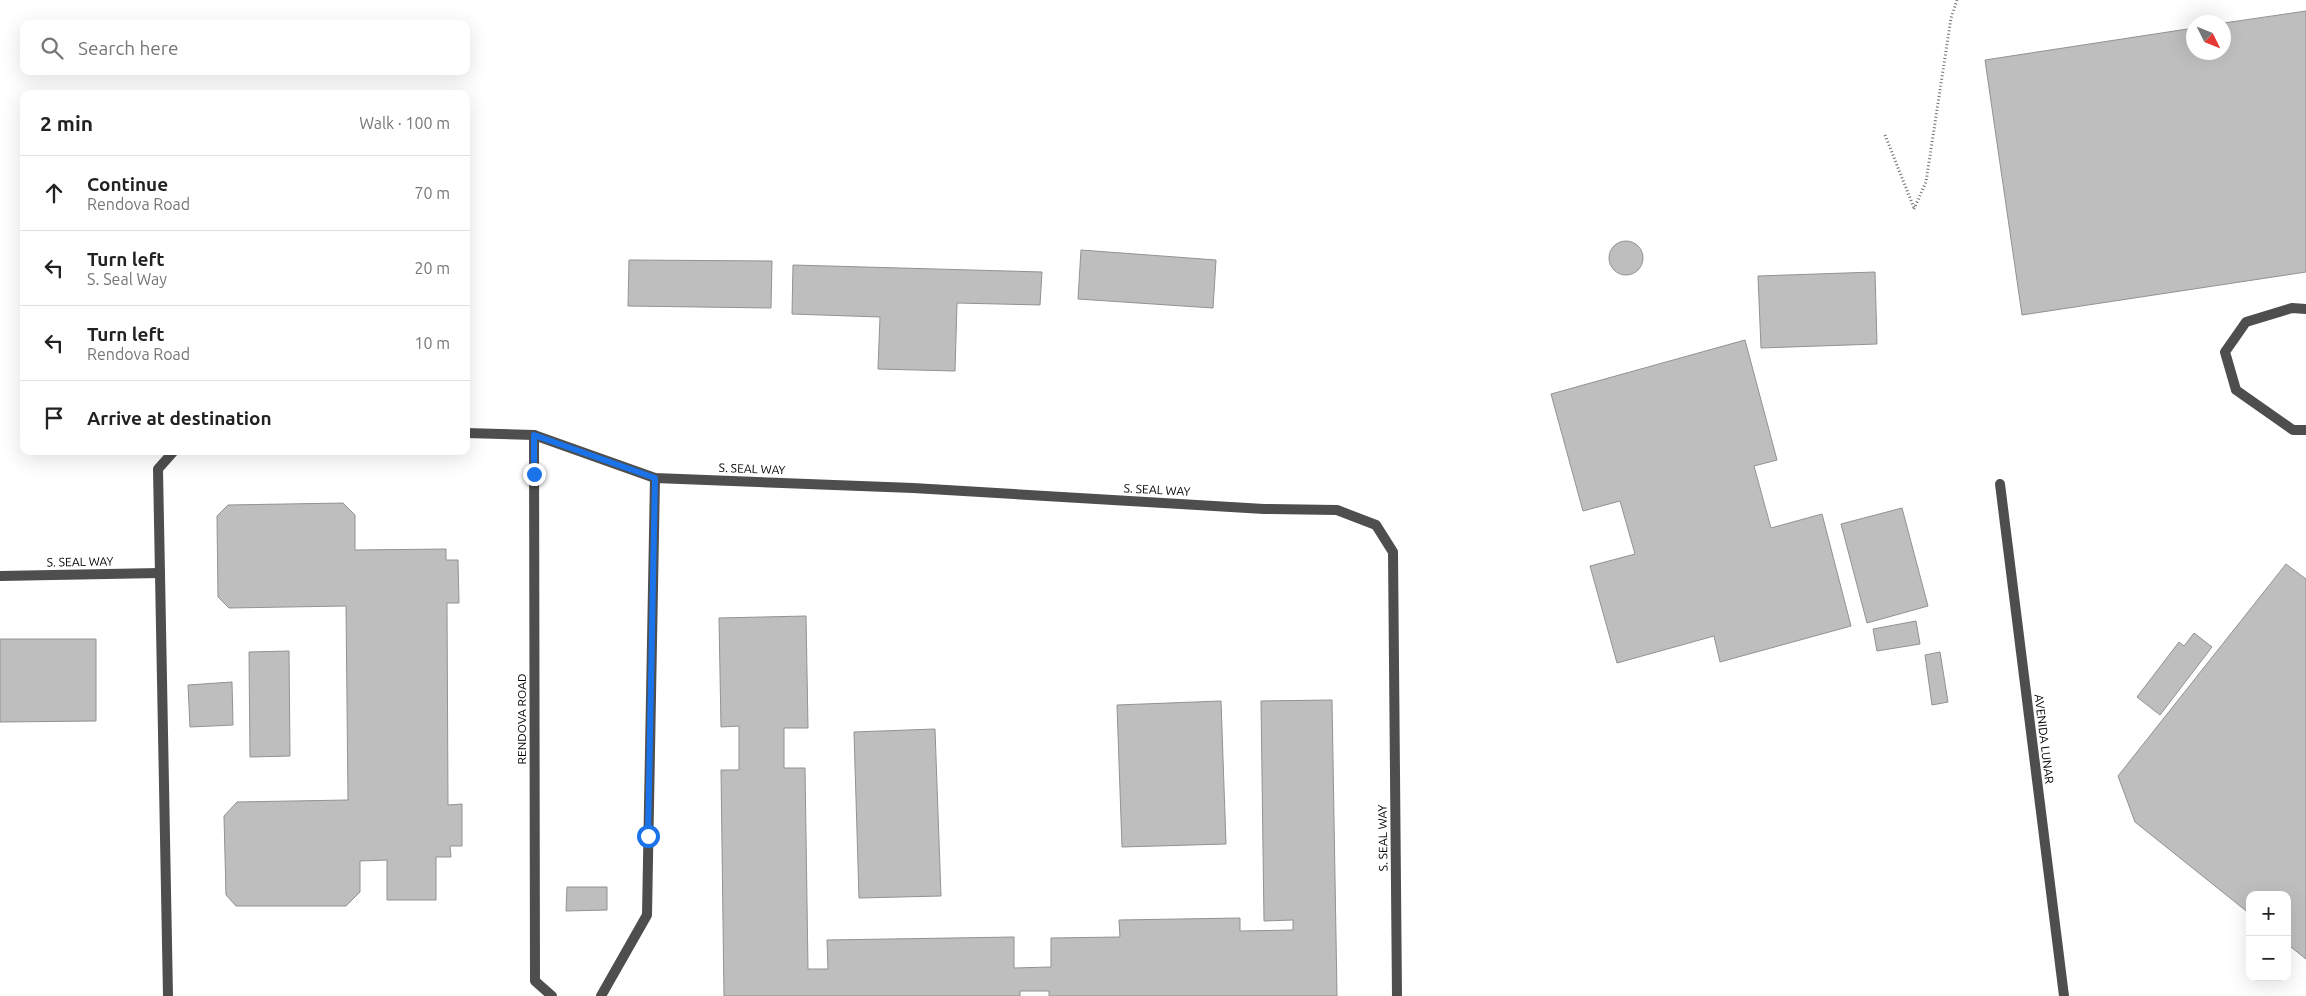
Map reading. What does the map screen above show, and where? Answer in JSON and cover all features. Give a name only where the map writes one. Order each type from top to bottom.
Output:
[{"type":"street","points":[[2306,309],[2292,308],[2246,322],[2225,352],[2236,390],[2293,430],[2306,430]]},
{"type":"street","name":"S. SEAL WAY","points":[[470,433],[534,435],[655,478],[903,488],[1264,509],[1337,510],[1376,525],[1393,552],[1397,996]]},
{"type":"street","name":"RENDOVA ROAD","points":[[534,435],[535,981],[552,996]]},
{"type":"street","points":[[168,996],[158,469],[170,455]]},
{"type":"street","points":[[601,996],[647,915],[655,478]]},
{"type":"street","name":"AVENIDA LUNAR","points":[[2000,484],[2064,996]]},
{"type":"street","name":"S. SEAL WAY","points":[[0,576],[160,573]]},
{"type":"path","points":[[1885,135],[1914,209],[1926,182],[1951,18],[1956,0]]},
{"type":"building","points":[[2306,11],[2306,272],[2022,315],[1985,60],[2186,29],[2186,60],[2231,60],[2231,22]]},
{"type":"building","points":[[1626,241],[1633,242],[1638,246],[1642,251],[1642,265],[1638,270],[1633,274],[1626,275],[1619,274],[1614,270],[1610,265],[1609,258],[1610,251],[1614,246],[1619,242]]},
{"type":"building","points":[[1081,250],[1216,260],[1213,308],[1078,299]]},
{"type":"building","points":[[629,260],[772,261],[771,308],[628,306]]},
{"type":"building","points":[[793,265],[1042,272],[1040,305],[957,303],[955,371],[878,369],[880,317],[792,314]]},
{"type":"building","points":[[1875,272],[1877,344],[1761,348],[1758,276]]},
{"type":"building","points":[[1745,340],[1777,460],[1754,466],[1771,528],[1822,514],[1851,626],[1720,662],[1714,636],[1617,663],[1590,566],[1635,554],[1620,501],[1583,511],[1551,394]]},
{"type":"building","points":[[343,503],[355,515],[355,550],[446,549],[446,560],[458,560],[459,603],[447,603],[448,805],[462,804],[462,846],[450,846],[451,857],[436,857],[436,900],[387,900],[387,860],[360,861],[360,892],[346,906],[236,906],[226,895],[224,816],[237,802],[348,800],[346,606],[229,608],[218,597],[217,516],[228,505]]},
{"type":"building","points":[[1902,508],[1928,606],[1867,623],[1841,524]]},
{"type":"building","points":[[2286,564],[2306,579],[2306,959],[2291,947],[2291,891],[2246,891],[2246,911],[2135,822],[2118,776]]},
{"type":"building","points":[[806,616],[808,728],[784,728],[784,768],[805,768],[808,969],[828,969],[827,940],[1014,937],[1014,968],[1051,967],[1051,938],[1120,937],[1119,920],[1240,918],[1240,931],[1293,930],[1293,920],[1264,921],[1261,701],[1332,700],[1337,996],[1049,996],[1049,991],[1020,991],[1020,996],[724,996],[721,770],[739,770],[739,726],[721,727],[719,618]]},
{"type":"building","points":[[1916,621],[1920,644],[1877,651],[1873,629]]},
{"type":"building","points":[[2194,633],[2212,647],[2160,715],[2137,697],[2179,642],[2184,646]]},
{"type":"building","points":[[0,639],[96,639],[96,721],[0,722]]},
{"type":"building","points":[[289,651],[290,756],[250,757],[249,652]]},
{"type":"building","points":[[1940,652],[1948,702],[1932,705],[1925,655]]},
{"type":"building","points":[[232,682],[233,725],[190,727],[188,685]]},
{"type":"building","points":[[1221,701],[1226,844],[1122,847],[1117,705]]},
{"type":"building","points":[[935,729],[941,896],[859,898],[854,732]]},
{"type":"building","points":[[567,887],[607,887],[607,910],[566,911]]},
{"type":"route","points":[[534,474],[534,435],[655,478],[648,836]]}]
